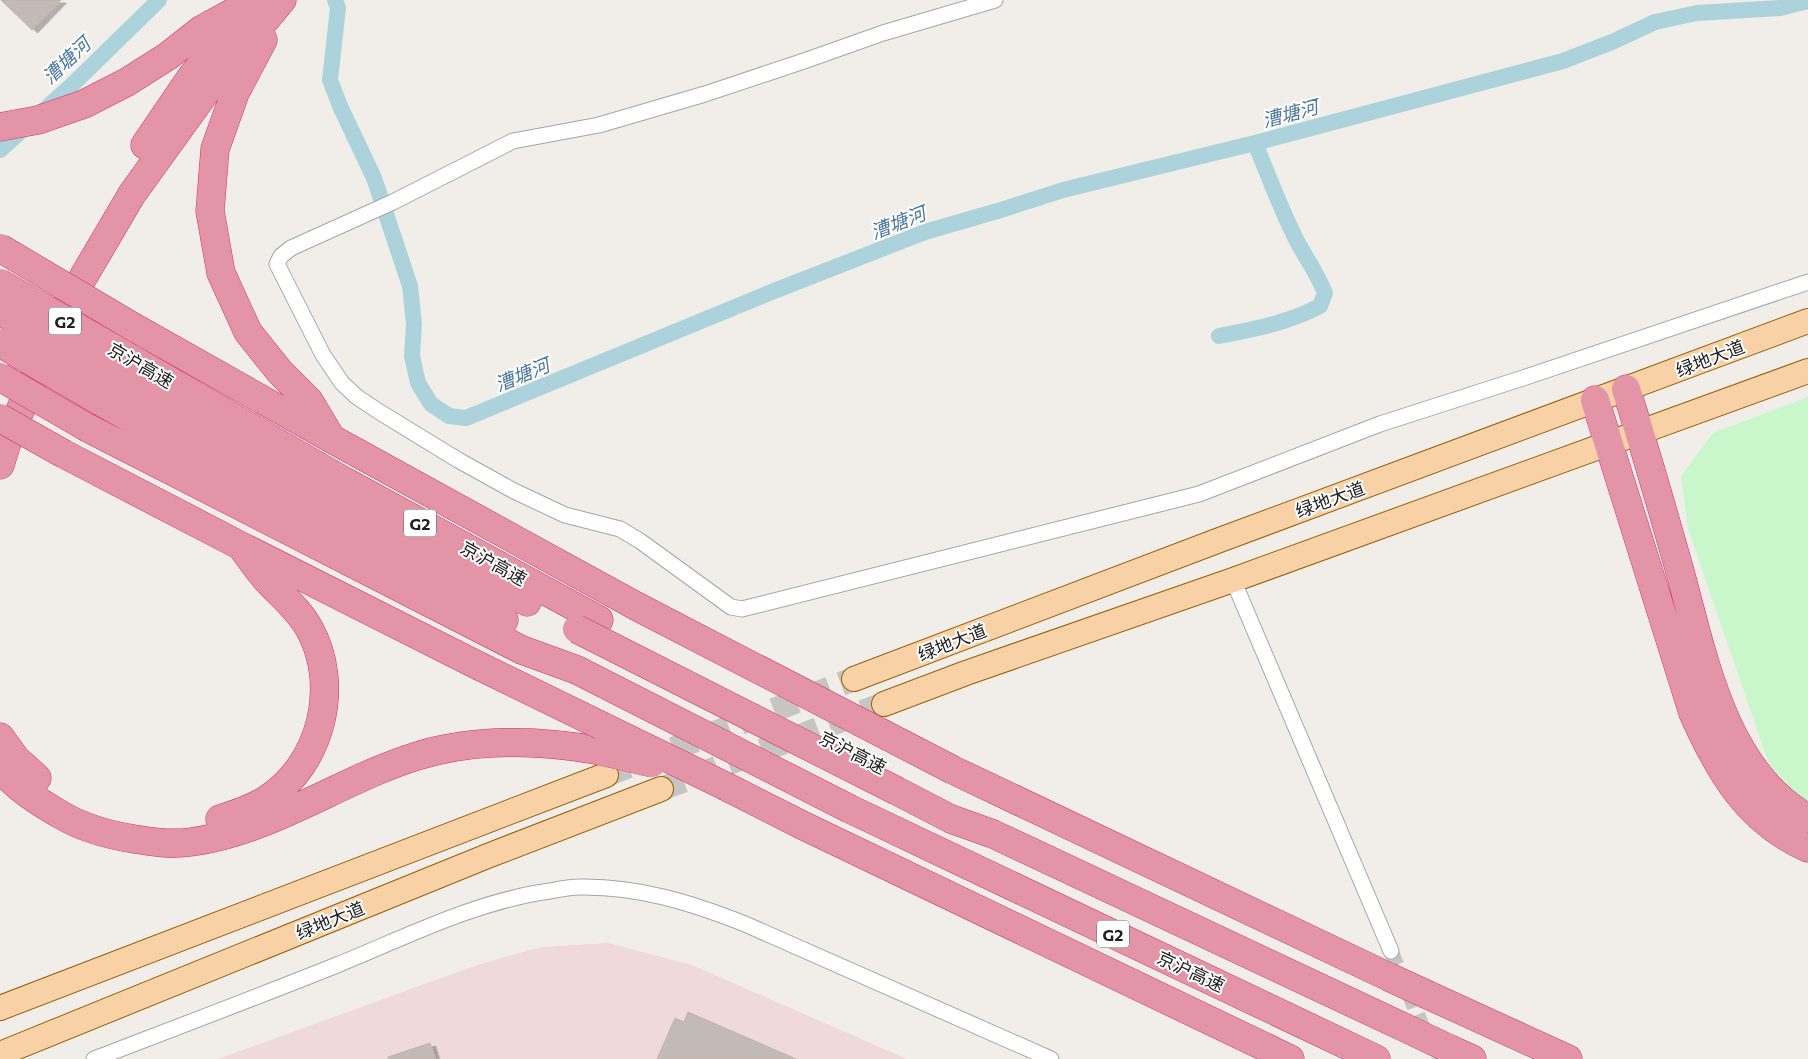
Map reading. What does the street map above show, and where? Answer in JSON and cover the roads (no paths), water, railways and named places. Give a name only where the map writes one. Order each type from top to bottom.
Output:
[{"type":"highway","points":[[284,0],[235,93],[215,149],[210,211],[221,274],[248,332],[280,372],[309,401],[332,439]]},
{"type":"highway","points":[[0,465],[10,433],[68,303],[132,194],[210,86],[284,0]]},
{"type":"highway","points":[[0,127],[38,120],[93,99],[127,82],[168,56],[201,30],[252,1]]},
{"type":"highway","points":[[252,1],[192,76],[119,183],[55,288],[46,305],[0,417],[64,454],[479,666],[804,826],[1290,1059]]},
{"type":"highway","points":[[0,248],[135,328],[332,439],[636,606],[953,770],[1390,964],[1428,995],[1568,1059]]},
{"type":"highway","name":"京沪高速","points":[[0,283],[123,369],[334,500],[588,624],[906,788],[951,818],[993,834],[1462,1054]]},
{"type":"highway","name":"京沪高速","points":[[0,311],[123,369]]},
{"type":"highway","name":"京沪高速","points":[[0,343],[577,670],[850,809],[1376,1059]]},
{"type":"highway","name":"京沪高速","points":[[0,377],[88,428],[533,645]]},
{"type":"highway","points":[[1626,389],[1720,704],[1735,738],[1751,766],[1769,787],[1808,818]]},
{"type":"highway","points":[[1595,400],[1693,713],[1710,752],[1728,780],[1768,825],[1791,840],[1808,848]]},
{"type":"highway","points":[[0,737],[16,759],[47,787],[82,807],[116,819],[167,826],[194,824],[218,820],[266,800],[286,783],[304,762],[318,734],[324,709],[325,681],[320,652],[309,628],[293,605],[268,581],[241,546]]},
{"type":"highway","points":[[0,767],[37,801],[76,823],[116,836],[154,842],[189,842],[228,834],[260,824],[348,783],[417,756],[450,748],[483,744],[519,743],[552,745],[614,754],[674,769],[727,787]]},
{"type":"main road","name":"绿地大道","points":[[854,679],[1217,541],[1808,321]]},
{"type":"main road","name":"绿地大道","points":[[884,704],[966,673],[1233,580],[1808,371]]},
{"type":"main road","name":"绿地大道","points":[[0,1008],[606,775]]},
{"type":"main road","name":"绿地大道","points":[[0,1054],[490,855],[661,789]]},
{"type":"street","points":[[995,0],[883,33],[723,88],[599,125],[513,141],[394,202],[291,248],[281,256],[277,264],[323,355],[342,383],[378,411],[514,491],[565,515],[620,529],[640,541],[731,607],[742,609],[1199,494],[1380,424],[1808,282]]},
{"type":"street","points":[[1233,580],[1390,964]]},
{"type":"street","points":[[94,1059],[461,914],[524,895],[578,887],[622,888],[704,908],[745,924],[1051,1059]]},
{"type":"waterway","name":"漕塘河","points":[[0,150],[73,84],[159,0]]},
{"type":"waterway","name":"漕塘河","points":[[335,0],[338,8],[330,80],[340,106],[374,178],[410,286],[414,324],[412,356],[418,383],[431,404],[449,416],[466,418],[774,291],[925,232],[1063,190],[1255,143],[1563,61],[1612,42],[1655,22],[1697,13],[1780,8],[1808,1]]},
{"type":"waterway","points":[[1219,336],[1271,325],[1296,317],[1320,306],[1325,293],[1287,220],[1255,143]]},
{"type":"tunnel","points":[[606,775],[854,679]]},
{"type":"tunnel","points":[[661,789],[884,704]]},
{"type":"tunnel","points":[[1391,951],[1436,1059]]}]
